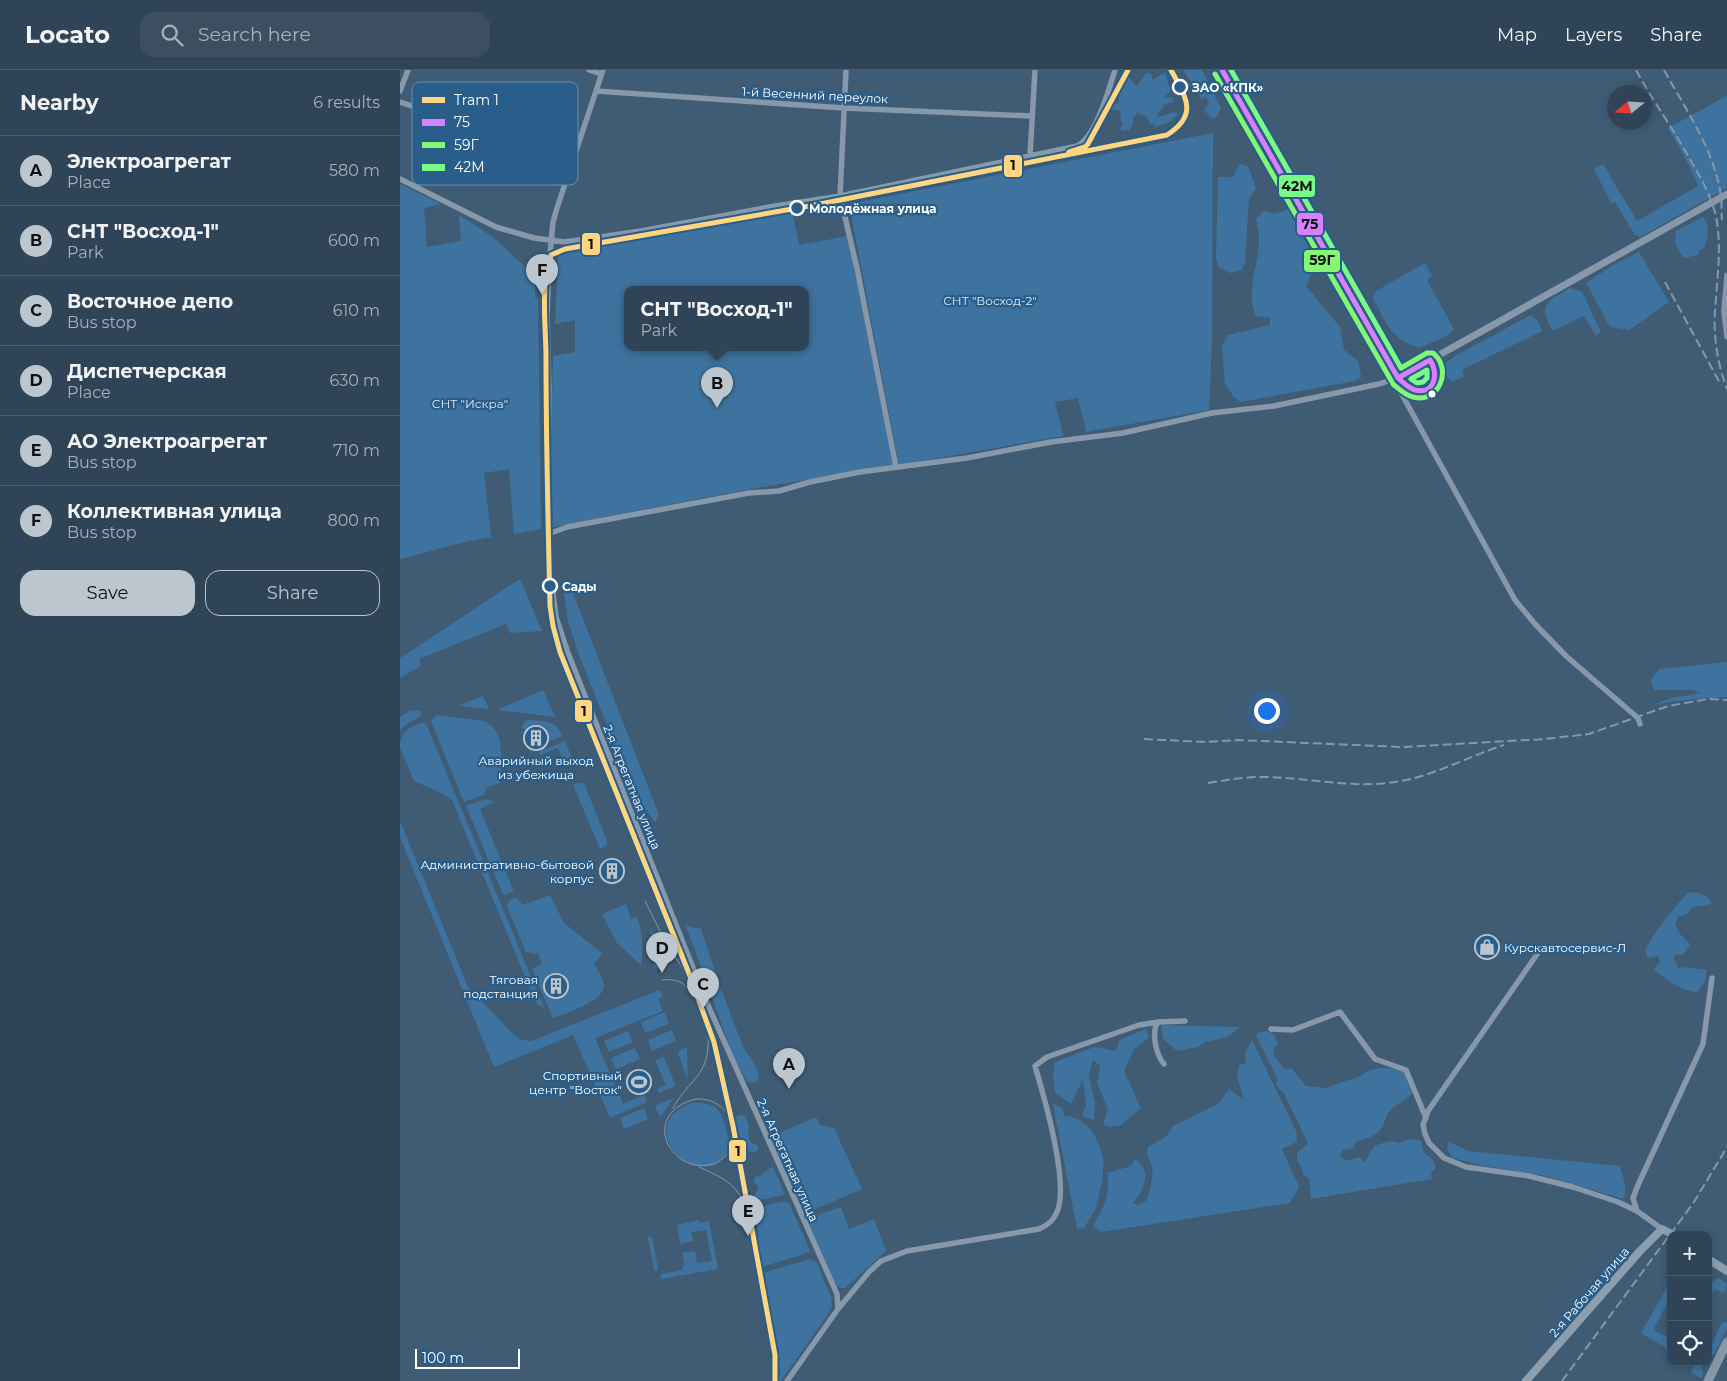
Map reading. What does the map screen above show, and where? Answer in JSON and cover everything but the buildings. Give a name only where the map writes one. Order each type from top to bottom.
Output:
[{"type":"main road","points":[[1662,1229],[1667,1232]]},
{"type":"main road","name":"2-я Рабочая улица","points":[[1526,1381],[1640,1251],[1662,1229]]},
{"type":"main road","points":[[1712,1262],[1727,1271]]},
{"type":"main road","points":[[1708,1381],[1727,1342]]},
{"type":"street","points":[[400,92],[408,70]]},
{"type":"street","points":[[589,70],[602,72]]},
{"type":"street","points":[[846,70],[840,196],[857,268],[896,467]]},
{"type":"street","points":[[1030,156],[1035,70]]},
{"type":"street","points":[[400,179],[496,227],[514,234],[552,243],[641,231],[769,206],[840,196],[1077,146],[1084,143],[1095,124],[1115,70]]},
{"type":"street","points":[[1222,70],[1396,379],[1515,600],[1566,656],[1638,718],[1640,724]]},
{"type":"street","name":"2-я Агрегатная улица","points":[[578,146],[602,72]]},
{"type":"street","name":"1-й Весенний переулок","points":[[596,91],[844,108],[1032,116]]},
{"type":"street","points":[[400,102],[412,106]]},
{"type":"street","name":"2-я Агрегатная улица","points":[[565,185],[553,222],[547,323],[552,577],[556,616],[568,653],[707,1002],[837,1294],[838,1309]]},
{"type":"street","points":[[551,532],[566,527],[749,493],[779,491],[810,482],[860,472],[966,458],[1051,442],[1123,433],[1212,413],[1274,406],[1396,379],[1727,194]]},
{"type":"street","points":[[1727,275],[1724,311],[1727,337]]},
{"type":"street","points":[[1540,950],[1428,1111],[1423,1125],[1429,1143],[1444,1158],[1466,1167],[1529,1176],[1618,1202],[1637,1211],[1662,1229]]},
{"type":"street","points":[[1637,1211],[1633,1198],[1638,1185],[1703,1044],[1712,978]]},
{"type":"street","points":[[1271,1030],[1293,1030],[1340,1012],[1376,1059],[1406,1070],[1426,1119]]},
{"type":"street","points":[[787,1381],[838,1309],[869,1272],[881,1262],[907,1251],[1039,1229],[1056,1215],[1062,1194],[1049,1117],[1035,1066],[1047,1057],[1139,1025],[1185,1021]]},
{"type":"street","points":[[1158,1022],[1155,1026],[1156,1047],[1164,1064]]},
{"type":"green space","points":[[1183,70],[1202,70],[1221,108],[1217,117],[1212,119],[1204,110],[1209,103],[1206,97],[1201,99],[1198,92],[1200,88],[1197,84],[1193,85]]},
{"type":"green space","points":[[1147,73],[1152,74],[1152,80],[1162,74],[1166,74],[1171,90],[1164,98],[1173,97],[1173,102],[1164,104],[1157,114],[1158,117],[1175,112],[1178,114],[1170,121],[1155,127],[1154,123],[1151,124],[1145,116],[1138,113],[1133,117],[1133,124],[1129,130],[1123,131],[1120,129],[1123,124],[1120,120],[1119,110],[1109,110],[1110,107],[1119,102],[1121,88],[1128,76],[1136,86]]},
{"type":"green space","points":[[1727,96],[1727,188],[1640,237],[1634,234],[1615,202],[1611,203],[1594,169],[1603,164],[1637,221],[1698,186],[1689,165],[1668,128]]},
{"type":"green space","name":"СНТ \"Восход-2\"","points":[[1213,133],[1212,342],[1209,410],[1086,432],[1078,398],[1055,402],[1063,436],[899,465],[849,204]]},
{"type":"green space","points":[[1239,164],[1248,166],[1256,188],[1249,200],[1245,261],[1242,270],[1230,273],[1218,267],[1216,257],[1218,177],[1233,177]]},
{"type":"green space","name":"СНТ \"Искра\"","points":[[400,184],[441,204],[424,208],[427,247],[461,241],[459,215],[493,237],[533,274],[535,279],[535,298],[538,298],[541,529],[514,534],[509,469],[484,473],[491,537],[400,559]]},
{"type":"green space","points":[[1288,209],[1316,261],[1306,286],[1340,327],[1344,350],[1358,361],[1361,376],[1355,381],[1240,402],[1233,396],[1225,383],[1222,347],[1228,335],[1270,325],[1270,318],[1256,316],[1253,306],[1252,286],[1259,245],[1256,219],[1264,211],[1275,214]]},
{"type":"green space","points":[[792,212],[799,245],[848,236],[893,465],[745,490],[553,527],[551,461],[553,356],[575,352],[575,320],[555,324],[558,254]]},
{"type":"green space","points":[[1703,217],[1708,228],[1708,236],[1704,248],[1699,250],[1698,255],[1684,258],[1676,245],[1676,231]]},
{"type":"green space","points":[[1639,252],[1669,302],[1629,330],[1610,327],[1586,283],[1615,264]]},
{"type":"green space","points":[[1425,263],[1432,276],[1427,280],[1454,329],[1445,337],[1419,348],[1401,339],[1390,329],[1373,298],[1376,291]]},
{"type":"green space","points":[[1570,288],[1582,292],[1601,332],[1596,336],[1584,316],[1553,331],[1548,322],[1545,309],[1550,300]]},
{"type":"green space","points":[[1531,315],[1538,321],[1542,331],[1462,370],[1464,376],[1452,382],[1444,373],[1445,364],[1453,357]]},
{"type":"green space","points":[[520,579],[542,631],[510,633],[506,624],[419,659],[421,666],[400,678],[400,658]]},
{"type":"green space","points":[[564,591],[573,593],[659,815],[655,823],[632,788],[579,655],[568,621]]},
{"type":"green space","points":[[1727,662],[1727,697],[1655,704],[1672,698],[1701,693],[1694,690],[1655,690],[1651,682],[1654,675],[1660,669]]},
{"type":"green space","points":[[543,690],[555,717],[497,710]]},
{"type":"green space","points":[[483,696],[489,709],[458,706]]},
{"type":"green space","points":[[411,710],[420,711],[421,716],[400,730],[400,717]]},
{"type":"green space","points":[[437,715],[484,721],[491,726],[496,732],[501,748],[500,783],[488,787],[483,795],[464,802],[432,724],[431,720]]},
{"type":"green space","points":[[525,721],[549,722],[557,727],[562,736],[537,747],[534,746],[528,733],[522,727]]},
{"type":"green space","points":[[420,723],[424,723],[427,726],[544,1008],[535,1001],[452,800],[414,781],[400,748],[400,743],[401,738],[406,732]]},
{"type":"green space","points":[[565,741],[572,758],[570,764],[566,766],[558,748],[540,755],[539,752]]},
{"type":"green space","points":[[583,783],[586,788],[607,841],[607,845],[600,849],[573,785]]},
{"type":"green space","points":[[486,799],[495,802],[480,809],[514,892],[504,895],[466,806]]},
{"type":"green space","points":[[400,821],[468,987],[516,1037],[531,1041],[660,990],[663,997],[658,999],[663,1011],[595,1038],[611,1076],[614,1075],[615,1078],[613,1080],[623,1104],[644,1095],[647,1102],[610,1118],[573,1035],[494,1067],[400,837]]},
{"type":"green space","points":[[1697,892],[1709,898],[1711,904],[1692,907],[1687,914],[1678,917],[1675,925],[1690,944],[1683,955],[1676,954],[1673,957],[1679,969],[1684,967],[1706,970],[1706,979],[1698,992],[1686,990],[1663,977],[1654,969],[1660,962],[1658,956],[1648,958],[1645,951],[1658,928],[1676,905],[1688,893]]},
{"type":"green space","points":[[550,895],[564,923],[602,953],[594,964],[604,985],[598,997],[591,1002],[553,1018],[532,969],[542,964],[538,953],[526,952],[507,907],[509,901],[515,897],[523,905]]},
{"type":"green space","points":[[626,904],[631,919],[637,917],[640,929],[641,965],[617,943],[602,914]]},
{"type":"green space","points":[[650,926],[666,964],[654,970],[655,954]]},
{"type":"green space","points":[[686,926],[701,929],[738,1034],[757,1069],[757,1082],[748,1082],[732,1053]]},
{"type":"green space","points":[[665,1012],[669,1024],[645,1033],[641,1022]]},
{"type":"green space","points":[[1161,1025],[1241,1027],[1227,1037],[1205,1042],[1198,1047],[1177,1051],[1163,1039]]},
{"type":"green space","points":[[1146,1029],[1149,1038],[1134,1049],[1124,1071],[1141,1108],[1121,1125],[1109,1127],[1103,1124],[1108,1109],[1097,1083],[1100,1066],[1093,1060],[1089,1075],[1095,1104],[1094,1120],[1082,1116],[1086,1105],[1083,1079],[1071,1104],[1055,1093],[1053,1075],[1055,1062],[1094,1047],[1116,1051],[1119,1040]]},
{"type":"green space","points":[[672,1030],[676,1041],[652,1051],[648,1040]]},
{"type":"green space","points":[[628,1031],[633,1042],[609,1052],[604,1041]]},
{"type":"green space","points":[[1268,1031],[1274,1035],[1278,1044],[1273,1049],[1274,1055],[1284,1069],[1291,1068],[1306,1086],[1326,1088],[1360,1076],[1370,1070],[1381,1068],[1397,1069],[1404,1072],[1412,1093],[1410,1096],[1391,1109],[1382,1127],[1376,1134],[1356,1141],[1353,1148],[1343,1150],[1339,1156],[1347,1161],[1358,1157],[1365,1162],[1374,1146],[1389,1141],[1399,1143],[1411,1139],[1421,1141],[1424,1153],[1433,1160],[1436,1168],[1431,1173],[1432,1179],[1311,1199],[1309,1178],[1303,1175],[1302,1168],[1297,1161],[1297,1153],[1308,1144],[1284,1093],[1276,1084],[1278,1080],[1256,1036],[1257,1033]]},
{"type":"green space","points":[[1252,1040],[1296,1131],[1297,1142],[1282,1149],[1299,1187],[1290,1203],[1101,1232],[1093,1226],[1107,1195],[1107,1173],[1131,1166],[1135,1159],[1141,1164],[1144,1169],[1145,1181],[1133,1203],[1138,1205],[1147,1200],[1152,1180],[1152,1167],[1148,1156],[1148,1147],[1167,1136],[1173,1126],[1218,1104],[1229,1089],[1244,1100],[1237,1076],[1239,1065],[1246,1063],[1245,1054]]},
{"type":"green space","points":[[687,1047],[688,1080],[678,1054],[680,1050]]},
{"type":"green space","points":[[635,1048],[640,1059],[616,1069],[611,1058]]},
{"type":"green space","points":[[664,1057],[676,1086],[659,1093],[657,1089],[666,1085],[655,1060]]},
{"type":"green space","points":[[674,1098],[660,1117],[655,1106]]},
{"type":"green space","points":[[691,1103],[707,1104],[717,1109],[725,1125],[729,1144],[728,1148],[719,1162],[705,1167],[691,1164],[678,1155],[669,1143],[666,1129],[673,1115]]},
{"type":"green space","points":[[1053,1104],[1062,1108],[1064,1116],[1078,1119],[1089,1128],[1097,1140],[1102,1154],[1103,1173],[1098,1202],[1095,1211],[1084,1228],[1077,1229]]},
{"type":"green space","points":[[644,1108],[648,1119],[624,1129],[620,1118]]},
{"type":"green space","points":[[737,1116],[745,1116],[747,1120],[750,1142],[757,1145],[759,1149],[754,1153],[740,1147],[736,1123]]},
{"type":"green space","points":[[816,1117],[820,1125],[834,1128],[862,1189],[806,1213],[803,1212],[771,1141],[773,1136]]},
{"type":"green space","points":[[1449,1142],[1468,1151],[1620,1166],[1625,1191],[1623,1199],[1546,1176],[1480,1165],[1453,1158],[1447,1150]]},
{"type":"green space","points":[[773,1167],[784,1192],[783,1195],[759,1200],[754,1196],[758,1190],[758,1186],[754,1181],[755,1177]]},
{"type":"green space","points":[[787,1202],[790,1205],[810,1251],[762,1267],[756,1237],[759,1235],[756,1220],[753,1220],[751,1209]]},
{"type":"green space","points":[[841,1207],[849,1229],[874,1219],[886,1251],[845,1288],[840,1288],[836,1285],[806,1219]]},
{"type":"green space","points":[[699,1220],[699,1223],[709,1221],[718,1269],[661,1279],[662,1274],[682,1270],[684,1264],[682,1253],[695,1251],[697,1263],[712,1261],[706,1230],[691,1232],[693,1241],[680,1244],[677,1225]]},
{"type":"green space","points":[[649,1236],[652,1238],[657,1271],[654,1269]]},
{"type":"green space","points":[[810,1259],[817,1263],[831,1297],[832,1306],[781,1381],[778,1381],[780,1373],[778,1355],[763,1273]]},
{"type":"green space","points":[[1716,1279],[1720,1279],[1726,1283],[1727,1286],[1724,1293],[1715,1289],[1712,1294],[1712,1282]]},
{"type":"green space","points":[[1667,1288],[1667,1304],[1653,1330],[1667,1337],[1667,1349],[1641,1333]]},
{"type":"green space","points":[[1722,1323],[1727,1323],[1727,1329],[1714,1355],[1712,1355],[1712,1343]]},
{"type":"green space","points":[[1694,1366],[1701,1366],[1702,1378],[1691,1373]]},
{"type":"tram line","name":"1","points":[[1069,152],[1085,147],[1088,144],[1128,70]]},
{"type":"tram line","name":"1","points":[[775,1381],[775,1355],[733,1126],[714,1042],[688,971],[560,652],[553,626],[550,606],[544,306],[546,280],[551,255],[565,249],[815,205],[1167,135],[1177,128],[1183,120],[1187,105],[1185,97],[1171,70]]},
{"type":"tram line","points":[[645,901],[664,939],[683,969]]},
{"type":"tram line","points":[[662,980],[673,980],[682,983],[689,989],[695,999]]},
{"type":"tram line","points":[[673,1108],[706,1061],[708,1037]]},
{"type":"tram line","points":[[696,1099],[711,1101],[722,1108],[729,1118],[732,1129],[732,1141],[728,1152],[720,1161],[709,1165],[694,1165],[682,1160],[672,1151],[666,1140],[665,1128],[669,1116],[679,1106],[696,1099]]},
{"type":"tram line","points":[[699,1167],[719,1176],[730,1184],[740,1194],[743,1201]]},
{"type":"railway","points":[[1636,70],[1678,138],[1709,194],[1716,216],[1719,252],[1715,331],[1719,361],[1727,389]]},
{"type":"railway","points":[[1664,70],[1698,131],[1713,163],[1721,197],[1722,220]]},
{"type":"railway","points":[[1665,282],[1721,385]]},
{"type":"railway","points":[[1144,739],[1206,742],[1238,740],[1402,747],[1545,739],[1589,734],[1668,706],[1708,699],[1727,700]]},
{"type":"railway","points":[[1208,783],[1261,777],[1362,784],[1395,782],[1423,776],[1504,745]]},
{"type":"railway","points":[[1562,1381],[1694,1202],[1727,1147]]},
{"type":"transit line","name":"75","points":[[1222,70],[1398,378]]},
{"type":"transit line","name":"42M","points":[[1231,70],[1401,368]]},
{"type":"transit line","name":"59Г","points":[[1215,74],[1392,382]]},
{"type":"transit line","name":"59Г","points":[[1393,384],[1407,395],[1422,398],[1430,395],[1440,384],[1442,368],[1439,360],[1433,353],[1427,353],[1401,368]]},
{"type":"transit line","name":"75","points":[[1430,360],[1433,365],[1434,377],[1431,386],[1427,389],[1422,391],[1412,389],[1398,378],[1430,360]]},
{"type":"transit line","name":"42M","points":[[1427,370],[1427,378],[1423,382],[1417,383],[1411,379],[1427,370]]},
{"type":"place","name":"ЗАО «КПК»","points":[[1180,87]]},
{"type":"place","name":"Молодёжная улица","points":[[797,208]]},
{"type":"place","name":"Коллективная улица","points":[[542,295]]},
{"type":"place","name":"СНТ \"Восход-1\"","points":[[717,408]]},
{"type":"place","name":"Сады","points":[[550,586]]},
{"type":"place","name":"Аварийный выход из убежища","points":[[536,738]]},
{"type":"place","name":"Административно-бытовой корпус","points":[[612,871]]},
{"type":"place","name":"Курскавтосервис-Л","points":[[1487,947]]},
{"type":"place","name":"Диспетчерская","points":[[662,973]]},
{"type":"place","name":"Тяговая подстанция","points":[[556,986]]},
{"type":"place","name":"Восточное депо","points":[[703,1009]]},
{"type":"place","name":"Спортивный центр \"Восток\"","points":[[639,1082]]},
{"type":"place","name":"Электроагрегат","points":[[789,1089]]},
{"type":"place","name":"АО Электроагрегат","points":[[748,1236]]}]
